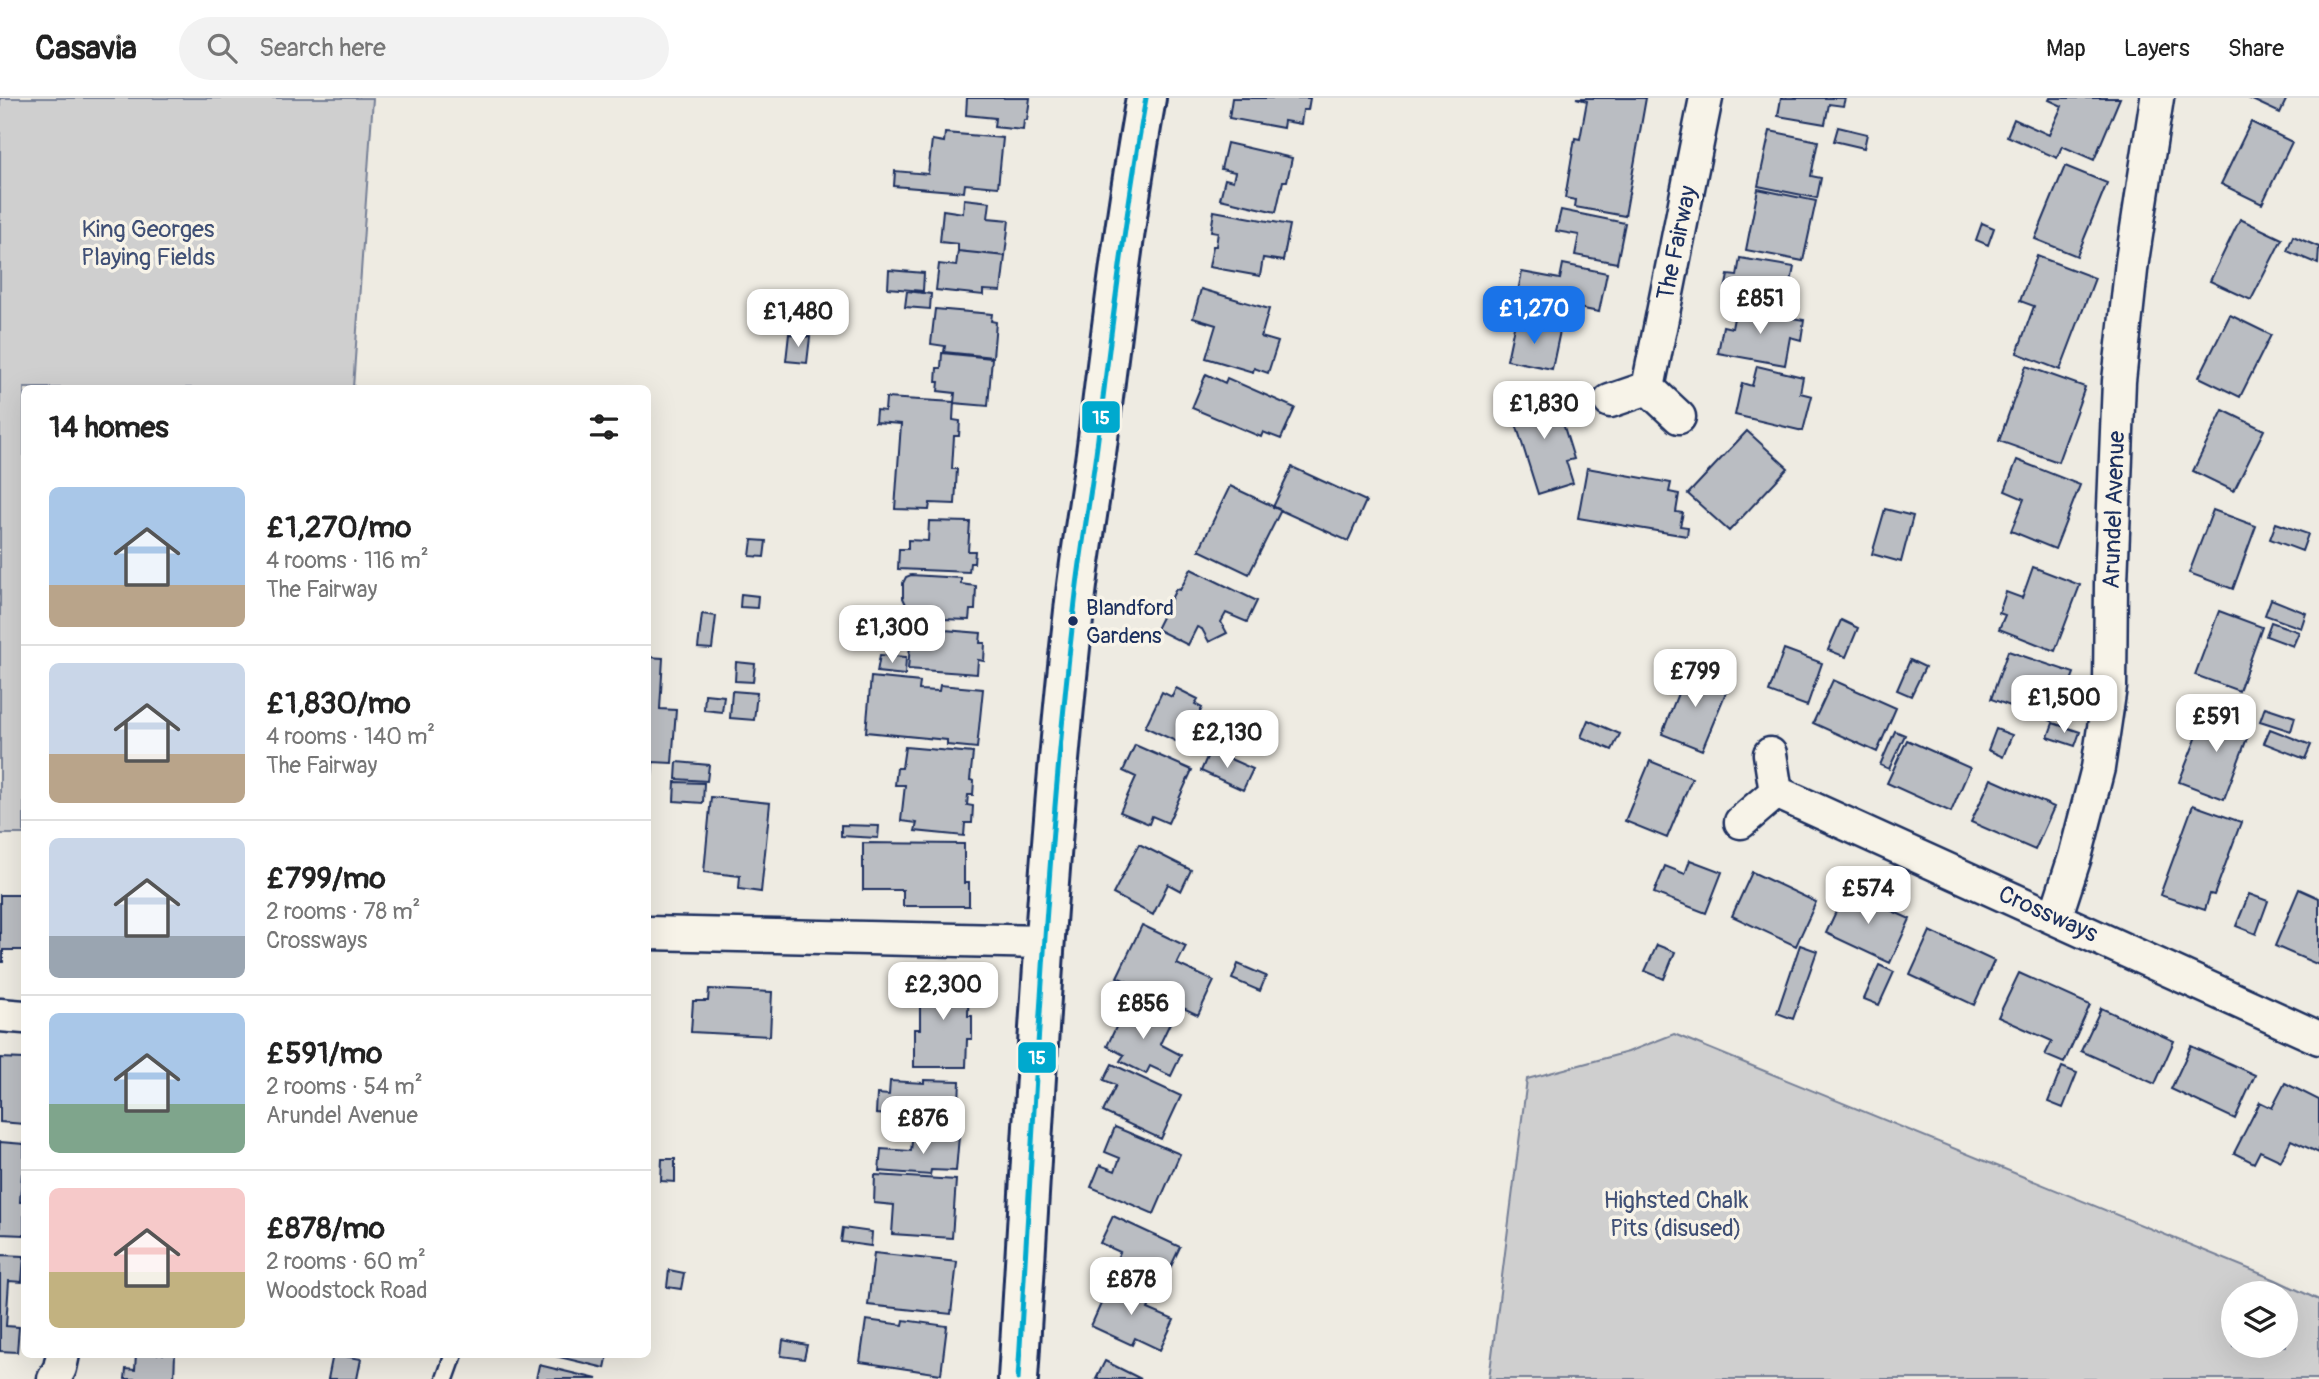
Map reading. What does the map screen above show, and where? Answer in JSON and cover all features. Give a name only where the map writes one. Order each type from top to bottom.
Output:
[{"type":"street","points":[[1018,1379],[1045,942],[1074,608],[1091,498],[1119,272],[1146,98]]},
{"type":"street","name":"The Fairway","points":[[1648,388],[1706,98]]},
{"type":"street","name":"Arundel Avenue","points":[[2055,918],[2076,857],[2098,768],[2110,687],[2119,381],[2132,261],[2157,98]]},
{"type":"street","points":[[1610,401],[1648,388],[1679,417]]},
{"type":"street","points":[[1741,822],[1776,793],[1770,754]]},
{"type":"street","name":"Crossways","points":[[1776,793],[2319,1038]]},
{"type":"street","points":[[651,933],[1045,942]]},
{"type":"street","points":[[0,1015],[21,1017]]},
{"type":"street","points":[[54,1379],[62,1358]]},
{"type":"lane","points":[[445,1379],[453,1358]]},
{"type":"green space","name":"King Georges Playing Fields","points":[[0,98],[373,98],[353,385],[21,385],[21,834],[0,834]]},
{"type":"green space","name":"Highsted Chalk Pits (disused)","points":[[1674,1034],[2278,1281],[2221,1281],[2221,1358],[2298,1358],[2298,1290],[2319,1300],[2319,1379],[1489,1379],[1527,1079],[1628,1052]]},
{"type":"building","points":[[967,98],[1030,98],[1023,130],[994,127],[995,118],[966,115]]},
{"type":"building","points":[[1232,98],[1310,98],[1308,110],[1303,110],[1301,124],[1284,121],[1283,128],[1229,118]]},
{"type":"building","points":[[1576,98],[1646,98],[1625,216],[1575,207],[1576,200],[1565,198],[1575,138],[1580,139],[1587,101]]},
{"type":"building","points":[[1781,98],[1845,98],[1843,106],[1829,104],[1825,124],[1778,116]]},
{"type":"building","points":[[2120,98],[2094,160],[2062,146],[2057,158],[2007,136],[2014,119],[2049,135],[2062,106],[2049,100]]},
{"type":"building","points":[[2248,98],[2287,98],[2280,113]]},
{"type":"building","points":[[2251,122],[2292,142],[2262,204],[2221,184]]},
{"type":"building","points":[[1838,127],[1867,134],[1864,148],[1834,141]]},
{"type":"building","points":[[1770,131],[1818,141],[1811,176],[1821,178],[1817,198],[1758,186]]},
{"type":"building","points":[[945,133],[1003,138],[998,187],[965,184],[964,192],[894,186],[895,171],[928,174],[932,140],[944,142]]},
{"type":"building","points":[[1227,143],[1292,158],[1276,212],[1220,199],[1225,179],[1233,181],[1235,172],[1221,169]]},
{"type":"building","points":[[2065,166],[2107,183],[2077,256],[2035,239]]},
{"type":"building","points":[[1758,189],[1816,201],[1803,261],[1746,250]]},
{"type":"building","points":[[964,199],[990,202],[988,218],[1009,220],[1005,256],[958,251],[958,244],[940,242],[943,210],[963,213]]},
{"type":"building","points":[[1561,210],[1625,223],[1617,263],[1575,255],[1579,235],[1556,231]]},
{"type":"building","points":[[1214,211],[1290,225],[1283,261],[1263,258],[1260,276],[1209,267],[1218,232],[1211,231]]},
{"type":"building","points":[[2240,219],[2282,239],[2251,300],[2210,281]]},
{"type":"building","points":[[1982,223],[1994,228],[1988,245],[1976,240]]},
{"type":"building","points":[[2293,236],[2319,247],[2318,264],[2287,251]]},
{"type":"building","points":[[958,251],[1005,256],[1001,291],[983,290],[983,295],[936,290],[939,264],[956,266]]},
{"type":"building","points":[[2037,256],[2095,278],[2060,370],[2017,353],[2034,306],[2020,301]]},
{"type":"building","points":[[1740,258],[1794,267],[1788,298],[1779,296],[1778,303],[1755,300],[1754,305],[1723,300],[1728,275],[1737,276]]},
{"type":"building","points":[[1563,264],[1607,273],[1599,312],[1517,296],[1522,272],[1560,279]]},
{"type":"building","points":[[889,270],[924,273],[923,291],[888,288]]},
{"type":"building","points":[[1201,289],[1269,309],[1261,337],[1278,342],[1268,373],[1254,368],[1253,372],[1206,358],[1216,325],[1193,318]]},
{"type":"building","points":[[907,291],[931,294],[930,309],[905,307]]},
{"type":"building","points":[[1736,308],[1804,320],[1801,340],[1790,337],[1785,365],[1718,353],[1723,326],[1732,328]]},
{"type":"building","points":[[935,309],[992,314],[991,321],[996,322],[993,357],[944,352],[945,346],[931,344]]},
{"type":"building","points":[[2230,315],[2271,335],[2240,397],[2199,377]]},
{"type":"building","points":[[1515,322],[1560,331],[1552,369],[1507,360]]},
{"type":"building","points":[[789,334],[810,337],[807,363],[786,361]]},
{"type":"building","points":[[942,353],[992,358],[988,406],[954,403],[955,393],[938,391],[937,368],[941,368]]},
{"type":"building","points":[[1757,366],[1803,377],[1800,393],[1812,396],[1803,431],[1735,415],[1742,383],[1752,386]]},
{"type":"building","points":[[2026,366],[2085,387],[2058,462],[1999,441]]},
{"type":"building","points":[[1206,374],[1225,383],[1227,378],[1295,408],[1281,439],[1263,432],[1261,437],[1192,408]]},
{"type":"building","points":[[1553,391],[1574,459],[1566,461],[1573,483],[1538,494],[1510,405]]},
{"type":"building","points":[[886,398],[954,402],[953,420],[960,421],[959,436],[954,436],[952,469],[957,469],[955,504],[930,503],[929,510],[895,509],[901,424],[875,422],[876,410],[885,411]]},
{"type":"building","points":[[2223,410],[2264,430],[2234,491],[2193,471]]},
{"type":"building","points":[[1747,431],[1788,468],[1729,531],[1688,494]]},
{"type":"building","points":[[2017,460],[2080,485],[2055,549],[2011,531],[2024,499],[2005,491]]},
{"type":"building","points":[[1292,467],[1366,501],[1348,541],[1273,507]]},
{"type":"building","points":[[1587,468],[1671,483],[1669,492],[1679,494],[1676,512],[1683,513],[1680,526],[1688,527],[1687,536],[1578,518]]},
{"type":"building","points":[[1230,486],[1281,510],[1249,574],[1199,550]]},
{"type":"building","points":[[1885,509],[1913,516],[1901,562],[1872,554]]},
{"type":"building","points":[[2213,510],[2256,526],[2233,589],[2189,573]]},
{"type":"building","points":[[929,521],[970,522],[968,551],[975,551],[974,563],[970,563],[969,572],[898,569],[899,549],[908,549],[908,540],[928,541]]},
{"type":"building","points":[[2276,523],[2308,534],[2302,551],[2270,539]]},
{"type":"building","points":[[752,540],[766,541],[764,557],[750,556]]},
{"type":"building","points":[[2033,567],[2080,585],[2055,651],[1999,629],[2005,615],[1999,613],[2006,592],[2022,598]]},
{"type":"building","points":[[1191,569],[1257,601],[1247,622],[1226,613],[1221,622],[1227,633],[1209,642],[1202,629],[1197,627],[1188,645],[1156,629],[1176,589],[1180,590]]},
{"type":"building","points":[[906,577],[961,578],[961,584],[976,586],[975,610],[970,610],[969,620],[943,619],[943,622],[907,619],[903,583]]},
{"type":"building","points":[[741,594],[758,596],[757,608],[740,607]]},
{"type":"building","points":[[2271,599],[2306,613],[2301,628],[2265,615]]},
{"type":"building","points":[[2219,611],[2262,627],[2239,691],[2195,675]]},
{"type":"building","points":[[702,614],[716,616],[712,649],[698,648]]},
{"type":"building","points":[[1841,620],[1858,628],[1846,657],[1828,650]]},
{"type":"building","points":[[2271,622],[2299,632],[2293,646],[2266,636]]},
{"type":"building","points":[[932,629],[981,633],[980,643],[985,643],[984,661],[978,660],[977,674],[908,669],[910,645],[930,646]]},
{"type":"building","points":[[1784,649],[1822,663],[1807,706],[1769,692]]},
{"type":"building","points":[[2008,651],[2074,673],[2064,699],[2060,698],[2052,721],[1991,699]]},
{"type":"building","points":[[880,655],[906,657],[905,675],[877,672]]},
{"type":"building","points":[[651,657],[663,658],[660,709],[676,710],[672,763],[653,762],[652,777]]},
{"type":"building","points":[[1910,660],[1925,667],[1911,696],[1897,690]]},
{"type":"building","points":[[736,662],[755,664],[753,682],[735,681]]},
{"type":"building","points":[[1688,668],[1729,685],[1702,750],[1662,734]]},
{"type":"building","points":[[871,677],[920,682],[919,690],[939,691],[940,685],[983,689],[977,748],[947,745],[947,740],[866,732]]},
{"type":"building","points":[[1833,680],[1896,708],[1877,752],[1813,723]]},
{"type":"building","points":[[1176,688],[1198,699],[1195,704],[1202,708],[1184,745],[1145,727],[1162,692],[1172,697]]},
{"type":"building","points":[[732,691],[757,693],[754,720],[730,718]]},
{"type":"building","points":[[705,694],[724,696],[722,712],[704,710]]},
{"type":"building","points":[[2265,707],[2295,717],[2291,731],[2260,721]]},
{"type":"building","points":[[2208,708],[2252,725],[2224,799],[2179,782]]},
{"type":"building","points":[[1588,720],[1620,734],[1612,750],[1581,737]]},
{"type":"building","points":[[2053,723],[2080,732],[2075,746],[2048,737]]},
{"type":"building","points":[[1996,729],[2012,735],[2003,757],[1988,750]]},
{"type":"building","points":[[2270,729],[2311,745],[2305,759],[2264,743]]},
{"type":"building","points":[[1895,731],[1905,735],[1889,769],[1880,765]]},
{"type":"building","points":[[1907,740],[1970,768],[1951,812],[1887,783]]},
{"type":"building","points":[[1135,745],[1192,770],[1168,823],[1152,816],[1149,824],[1120,812],[1136,777],[1123,771]]},
{"type":"building","points":[[905,747],[973,753],[970,780],[974,781],[973,795],[968,795],[967,805],[973,806],[972,823],[965,823],[964,836],[915,831],[917,823],[901,821],[905,785],[895,785],[897,768],[902,768]]},
{"type":"building","points":[[1210,750],[1253,769],[1243,790],[1201,771]]},
{"type":"building","points":[[1650,761],[1692,778],[1667,838],[1625,821]]},
{"type":"building","points":[[677,762],[709,765],[707,781],[676,779]]},
{"type":"building","points":[[1991,779],[2054,807],[2035,850],[1971,822]]},
{"type":"building","points":[[675,782],[704,783],[703,803],[674,801]]},
{"type":"building","points":[[711,797],[770,803],[761,892],[739,889],[740,876],[704,872]]},
{"type":"building","points":[[2193,805],[2241,822],[2214,895],[2210,894],[2205,910],[2160,895]]},
{"type":"building","points":[[841,825],[879,826],[878,838],[841,836]]},
{"type":"building","points":[[863,843],[964,844],[964,883],[969,883],[969,906],[903,906],[903,890],[863,890]]},
{"type":"building","points":[[1139,844],[1191,870],[1181,891],[1168,884],[1153,915],[1113,894]]},
{"type":"building","points":[[1690,860],[1722,872],[1706,913],[1654,893],[1665,866],[1685,874]]},
{"type":"building","points":[[1752,872],[1816,902],[1796,946],[1732,916]]},
{"type":"building","points":[[2299,889],[2319,898],[2319,965],[2275,946]]},
{"type":"building","points":[[1846,890],[1910,919],[1890,963],[1826,933]]},
{"type":"building","points":[[2249,894],[2268,901],[2256,934],[2236,926]]},
{"type":"building","points":[[0,895],[21,895],[21,950],[3,950],[3,962],[0,962]]},
{"type":"building","points":[[1142,925],[1186,946],[1177,964],[1214,981],[1198,1015],[1117,977]]},
{"type":"building","points":[[1930,931],[1994,961],[1974,1005],[1910,975]]},
{"type":"building","points":[[1657,945],[1675,952],[1664,979],[1645,971]]},
{"type":"building","points":[[1800,945],[1817,951],[1793,1019],[1777,1013]]},
{"type":"building","points":[[1238,964],[1266,976],[1260,991],[1232,979]]},
{"type":"building","points":[[1879,965],[1894,972],[1879,1005],[1864,999]]},
{"type":"building","points":[[2019,973],[2090,1005],[2064,1063],[2045,1055],[2052,1041],[1998,1017]]},
{"type":"building","points":[[920,974],[969,975],[968,1016],[972,1016],[972,1039],[967,1039],[966,1067],[914,1067],[914,1029],[920,1029]]},
{"type":"building","points":[[709,989],[772,992],[770,1036],[691,1032],[693,1001],[708,1001]]},
{"type":"building","points":[[1128,1002],[1170,1023],[1160,1044],[1181,1055],[1171,1076],[1150,1066],[1146,1074],[1120,1061],[1124,1055],[1107,1046]]},
{"type":"building","points":[[2101,1008],[2174,1041],[2155,1084],[2081,1051]]},
{"type":"building","points":[[2191,1046],[2255,1075],[2235,1119],[2171,1089]]},
{"type":"building","points":[[0,1058],[21,1059],[21,1124],[0,1122]]},
{"type":"building","points":[[1112,1064],[1181,1096],[1161,1139],[1103,1112],[1116,1085],[1104,1080]]},
{"type":"building","points":[[2062,1067],[2077,1073],[2063,1108],[2048,1102]]},
{"type":"building","points":[[924,1080],[960,1081],[958,1124],[924,1123],[924,1113],[914,1112],[913,1120],[890,1119],[890,1115],[876,1114],[877,1094],[889,1095],[890,1081],[924,1083]]},
{"type":"building","points":[[2285,1083],[2319,1100],[2319,1153],[2291,1140],[2281,1161],[2260,1151],[2254,1163],[2234,1153],[2260,1102],[2272,1108]]},
{"type":"building","points":[[1115,1127],[1180,1154],[1154,1214],[1091,1187],[1100,1165],[1115,1171],[1120,1158],[1105,1152]]},
{"type":"building","points":[[913,1133],[959,1136],[956,1171],[931,1170],[930,1175],[879,1171],[881,1149],[911,1151]]},
{"type":"building","points":[[0,1142],[21,1144],[21,1235],[0,1234]]},
{"type":"building","points":[[662,1159],[675,1159],[675,1182],[661,1181]]},
{"type":"building","points":[[875,1175],[956,1180],[952,1238],[892,1234],[894,1205],[874,1203]]},
{"type":"building","points":[[1113,1216],[1180,1247],[1158,1294],[1111,1271],[1120,1252],[1100,1243]]},
{"type":"building","points":[[843,1228],[872,1232],[871,1246],[841,1242]]},
{"type":"building","points":[[874,1253],[957,1262],[951,1314],[868,1305]]},
{"type":"building","points":[[0,1255],[21,1256],[21,1282],[9,1281],[6,1326],[19,1327],[17,1352],[0,1351]]},
{"type":"building","points":[[669,1270],[684,1273],[681,1289],[667,1287]]},
{"type":"building","points":[[1112,1279],[1153,1298],[1148,1309],[1174,1320],[1160,1350],[1135,1338],[1132,1345],[1091,1326]]},
{"type":"building","points":[[866,1320],[903,1325],[904,1320],[947,1326],[941,1374],[860,1362]]},
{"type":"building","points":[[783,1340],[807,1345],[804,1359],[781,1356]]},
{"type":"building","points":[[136,1358],[175,1358],[174,1379],[125,1379],[126,1369],[135,1370]]},
{"type":"building","points":[[332,1358],[361,1359],[357,1379],[328,1379]]},
{"type":"building","points":[[564,1358],[607,1358],[605,1368]]},
{"type":"building","points":[[1105,1361],[1141,1379],[1096,1379]]},
{"type":"building","points":[[539,1365],[597,1379],[536,1379]]},
{"type":"transit line","name":"15","points":[[1018,1379],[1041,995],[1064,707],[1079,568],[1146,98]]},
{"type":"place","name":"Blandford Gardens","points":[[1073,621]]}]
